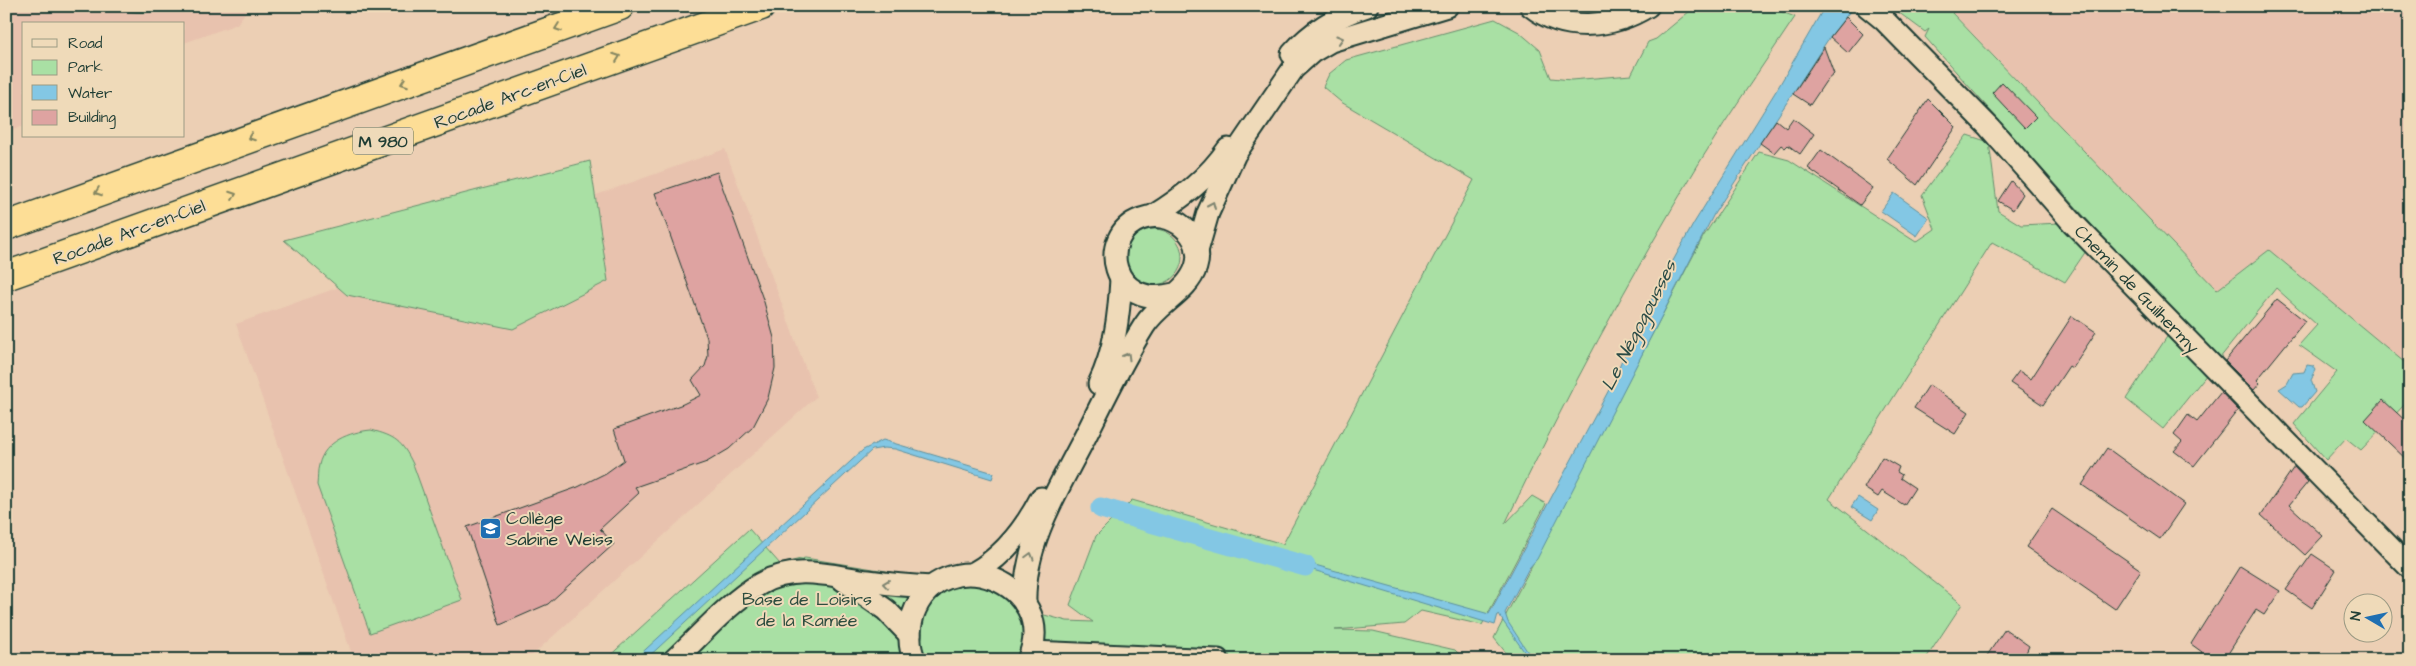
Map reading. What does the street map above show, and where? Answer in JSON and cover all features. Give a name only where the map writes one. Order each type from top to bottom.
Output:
[{"type":"highway","name":"M 980","points":[[6,226],[620,6]]},
{"type":"highway","name":"Rocade Arc-en-Ciel","points":[[6,276],[760,6]]},
{"type":"street","points":[[1152,216],[1183,196],[1208,176],[1227,151],[1279,70],[1307,39],[1338,18],[1367,6]]},
{"type":"street","points":[[974,573],[1003,552],[1051,492],[1144,326],[1153,314],[1184,287],[1192,277],[1197,264],[1197,251],[1208,214],[1236,154],[1293,68],[1312,52],[1331,41],[1447,6]]},
{"type":"street","points":[[1531,6],[1559,20],[1584,25],[1609,23],[1633,15],[1648,6]]},
{"type":"street","name":"Chemin de Guilhermy","points":[[1867,6],[1883,19],[1989,127],[2073,224],[2410,568]]},
{"type":"street","points":[[1174,294],[1159,298],[1144,297],[1131,290],[1121,279],[1116,267],[1115,253],[1118,239],[1127,227],[1139,219],[1152,216],[1168,217],[1182,224],[1192,236],[1197,251]]},
{"type":"street","points":[[1025,604],[1024,583],[1031,553],[1051,492],[1104,372],[1118,318],[1121,279]]},
{"type":"street","points":[[674,660],[743,596],[761,583],[782,575],[814,572],[840,578],[932,587]]},
{"type":"street","points":[[915,660],[910,635],[916,609],[932,587],[945,579],[959,574],[974,573],[989,576],[1003,582],[1016,592],[1025,604],[1032,619],[1034,635],[1030,656],[1218,660]]},
{"type":"street","points":[[840,578],[886,610],[910,635]]},
{"type":"shaded area","points":[[6,6],[250,6],[237,24],[185,43],[185,22],[22,22],[22,127],[6,132]]},
{"type":"shaded area","points":[[1961,6],[2410,6],[2410,367],[2269,250],[2217,290],[1952,12]]},
{"type":"shaded area","name":"Collège Sabine Weiss","points":[[725,149],[816,397],[527,660],[354,660],[236,324]]},
{"type":"green space","points":[[114,6],[181,6],[138,12]]},
{"type":"green space","points":[[1565,6],[1611,6],[1588,10]]},
{"type":"green space","name":"Base de Loisirs de la Ramée","points":[[1696,6],[1767,6],[1795,17],[1701,160],[1623,294],[1574,385],[1505,524],[1532,496],[1546,504],[1482,625],[1421,611],[1404,624],[1335,630],[1373,631],[1455,650],[1465,660],[605,660],[749,529],[780,564],[805,558],[886,571],[948,588],[965,583],[998,591],[1014,607],[1067,621],[1093,622],[1070,605],[1096,536],[1132,500],[1283,544],[1474,180],[1341,102],[1323,87],[1329,74],[1346,60],[1495,19],[1519,32],[1540,50],[1551,78],[1571,80],[1631,75],[1648,42],[1656,39]]},
{"type":"green space","points":[[1890,6],[1961,6],[1952,13],[2217,290],[2269,250],[2410,367],[2410,405],[2407,402],[2361,450],[2346,438],[2326,460],[2294,424],[2337,372],[2299,345],[2317,325],[2276,288],[2163,429],[2126,399],[2180,317],[2099,233],[1925,37],[1929,29],[1925,32]]},
{"type":"green space","points":[[1967,135],[1989,142],[1998,211],[2021,225],[2059,223],[2086,251],[2065,282],[1992,242],[1829,499],[1962,604],[1925,660],[1512,660],[1494,638],[1703,237],[1759,152],[1789,160],[1916,242],[1935,229],[1922,195]]},
{"type":"green space","points":[[590,161],[608,281],[513,329],[347,295],[284,240]]},
{"type":"green space","points":[[1148,229],[1160,229],[1170,233],[1178,241],[1182,257],[1178,273],[1170,281],[1160,285],[1148,285],[1138,281],[1130,273],[1126,263],[1126,251],[1130,241],[1138,233]]},
{"type":"green space","points":[[371,430],[392,437],[409,456],[462,600],[370,633],[317,485],[318,467],[326,450],[339,439]]},
{"type":"water","name":"Le Négogousses","points":[[1825,6],[1854,6],[1829,38],[1714,214],[1537,559],[1529,568],[1505,613],[1508,622],[1533,660],[1530,660],[1498,614],[1495,625],[1141,518],[1099,510],[1102,505],[1489,614],[1611,386],[1634,331],[1694,223],[1779,86]]},
{"type":"water","points":[[1894,193],[1929,218],[1917,236],[1881,211]]},
{"type":"water","points":[[2307,365],[2313,366],[2316,370],[2311,380],[2315,392],[2302,407],[2299,407],[2279,389],[2287,384],[2293,373],[2304,372]]},
{"type":"water","points":[[883,440],[994,473],[992,479],[895,449],[872,450],[645,660],[634,660],[863,450]]},
{"type":"water","points":[[1858,497],[1878,510],[1872,520],[1851,507]]},
{"type":"building","points":[[1846,17],[1863,34],[1848,53],[1830,37]]},
{"type":"building","points":[[1824,47],[1834,74],[1826,81],[1810,105],[1793,94]]},
{"type":"building","points":[[2002,82],[2036,117],[2025,128],[1992,93]]},
{"type":"building","points":[[1928,99],[1956,127],[1917,185],[1887,159]]},
{"type":"building","points":[[1793,118],[1814,134],[1800,154],[1788,145],[1785,148],[1781,145],[1774,153],[1760,143],[1776,120],[1786,128]]},
{"type":"building","points":[[1821,150],[1873,188],[1860,205],[1808,168]]},
{"type":"building","name":"Collège Sabine Weiss","points":[[717,172],[764,302],[774,338],[775,368],[768,398],[753,427],[729,449],[707,462],[635,487],[639,493],[600,529],[614,544],[548,604],[500,625],[467,527],[578,487],[606,473],[624,460],[614,429],[683,404],[701,395],[692,380],[705,366],[708,356],[707,338],[655,193]]},
{"type":"building","points":[[2011,181],[2023,194],[2013,210],[1998,201]]},
{"type":"building","points":[[2277,299],[2305,321],[2257,380],[2260,383],[2254,390],[2225,361]]},
{"type":"building","points":[[2072,316],[2096,332],[2072,368],[2069,366],[2043,405],[2010,383],[2019,371],[2031,379]]},
{"type":"building","points":[[1929,385],[1969,412],[1955,434],[1914,408]]},
{"type":"building","points":[[2221,392],[2238,410],[2194,466],[2174,451],[2182,442],[2174,435],[2188,415],[2197,422]]},
{"type":"building","points":[[2383,400],[2410,425],[2410,463],[2365,420]]},
{"type":"building","points":[[2107,448],[2184,504],[2160,539],[2082,485]]},
{"type":"building","points":[[1882,457],[1899,467],[1897,472],[1902,475],[1900,478],[1915,488],[1904,505],[1882,491],[1878,497],[1864,488]]},
{"type":"building","points":[[2294,467],[2308,482],[2289,505],[2323,536],[2305,555],[2261,515]]},
{"type":"building","points":[[2052,509],[2141,570],[2115,609],[2026,547]]},
{"type":"building","points":[[2312,554],[2336,570],[2312,608],[2286,590]]},
{"type":"building","points":[[2240,566],[2280,591],[2264,615],[2256,610],[2224,660],[2197,660],[2202,652],[2191,644]]},
{"type":"building","points":[[2005,629],[2029,646],[2023,660],[1984,660]]},
{"type":"waterway","points":[[1101,508],[1305,566]]},
{"type":"place","name":"Collège Sabine Weiss","points":[[490,528]]}]
